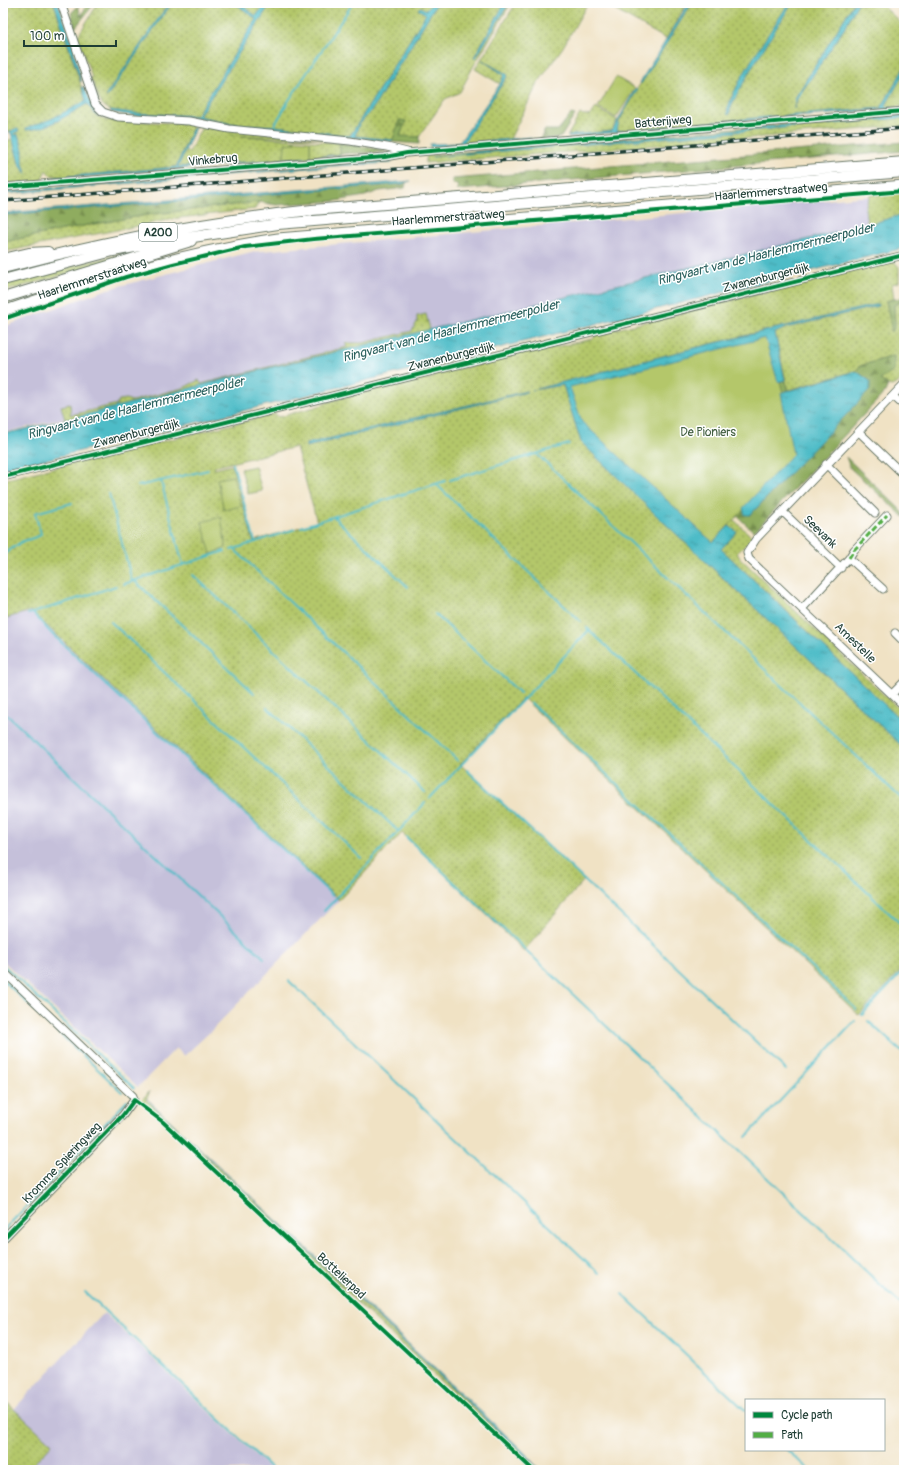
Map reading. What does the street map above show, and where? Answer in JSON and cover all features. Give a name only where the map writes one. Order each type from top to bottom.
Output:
[{"type":"highway","name":"A200","points":[[3,268],[74,250],[192,226],[296,212],[904,162]]},
{"type":"highway","name":"A200","points":[[3,280],[113,252],[211,233],[333,219],[904,172]]},
{"type":"highway","name":"A200","points":[[3,298],[176,247],[211,233]]},
{"type":"highway","name":"A200","points":[[3,259],[29,253],[74,250]]},
{"type":"main road","name":"Haarlemmerstraatweg","points":[[3,311],[101,278],[172,258],[227,245],[278,238],[904,185]]},
{"type":"street","name":"Vinkebrug","points":[[61,3],[90,92],[95,104],[103,112],[122,118],[189,121],[229,129],[332,139],[388,147],[407,152]]},
{"type":"street","name":"Batterijweg","points":[[424,152],[904,111]]},
{"type":"street","name":"Vinkebrug","points":[[3,187],[385,157],[407,152],[424,152]]},
{"type":"street","name":"Zwanenburgerdijk","points":[[3,477],[904,255]]},
{"type":"street","points":[[783,512],[826,464],[859,432],[904,384]]},
{"type":"street","points":[[893,396],[904,406]]},
{"type":"street","points":[[859,432],[904,475]]},
{"type":"street","points":[[826,464],[875,513]]},
{"type":"street","name":"Amestelle","points":[[783,512],[756,539],[747,553],[749,559],[904,706]]},
{"type":"street","name":"Seevank","points":[[783,512],[841,568]]},
{"type":"street","points":[[802,609],[841,568],[854,550],[887,515]]},
{"type":"street","points":[[849,558],[883,589]]},
{"type":"street","points":[[895,633],[904,642]]},
{"type":"street","points":[[892,694],[904,682]]},
{"type":"street","name":"Kromme Spieringweg","points":[[3,971],[133,1096],[134,1100],[123,1115],[3,1239]]},
{"type":"shaded area","points":[[871,196],[871,224],[3,433],[3,327],[108,289],[251,252]]},
{"type":"shaded area","points":[[31,611],[339,900],[210,1032],[184,1056],[176,1048],[138,1087],[3,961],[3,619]]},
{"type":"shaded area","points":[[104,1313],[271,1470],[28,1470],[51,1444],[14,1409]]},
{"type":"green space","points":[[3,3],[54,3],[86,101],[47,122],[26,128],[52,124],[87,104],[94,114],[105,120],[194,124],[176,167],[63,177],[50,175],[46,170],[40,182],[3,185],[3,141],[10,140],[12,138],[19,163],[26,174],[23,163],[23,150],[18,134],[14,135],[14,133],[19,131],[4,133],[3,136]]},
{"type":"green space","points":[[88,3],[95,3],[75,28],[71,13],[78,6],[81,16]]},
{"type":"green space","points":[[98,3],[169,3],[106,96],[172,3],[235,3],[256,19],[196,116],[123,113],[113,111],[105,107],[99,99],[93,82],[91,83],[90,79],[92,78],[78,36]]},
{"type":"green space","points":[[239,3],[266,3],[256,16]]},
{"type":"green space","points":[[271,3],[433,3],[426,10],[418,9],[426,14],[350,136],[276,126],[232,124],[199,116]]},
{"type":"green space","points":[[437,3],[505,3],[474,57],[476,57],[509,3],[511,3],[460,92],[445,99],[419,137],[400,137],[405,121],[400,120],[393,140],[355,136],[359,125],[374,107]]},
{"type":"green space","points":[[516,3],[588,3],[563,47],[538,83],[510,139],[466,143],[464,142],[464,139],[508,76],[483,60],[504,75],[500,84],[475,69]]},
{"type":"green space","points":[[602,3],[687,3],[666,39]]},
{"type":"green space","points":[[692,3],[789,3],[730,100],[729,115],[733,102],[748,73],[792,3],[854,3],[795,98],[795,108],[797,99],[844,29],[858,3],[880,3],[904,26],[904,68],[881,108],[616,131],[619,122],[637,89]]},
{"type":"green space","points":[[904,73],[904,106],[884,108]]},
{"type":"green space","points":[[616,77],[635,88],[616,118],[598,107]]},
{"type":"green space","points":[[596,108],[617,120],[612,131],[568,135],[580,114],[590,116]]},
{"type":"green space","points":[[904,113],[904,126],[425,163],[427,156],[438,154]]},
{"type":"green space","points":[[571,114],[575,115],[561,137],[540,139],[545,130],[558,130]]},
{"type":"green space","points":[[399,120],[406,121],[400,136],[419,137],[419,144],[392,142]]},
{"type":"green space","points":[[202,127],[327,139],[231,135],[295,140],[295,143],[285,144],[284,158],[281,159],[178,167],[185,151],[189,152]]},
{"type":"green space","points":[[295,140],[310,141],[310,157],[284,158],[285,144],[295,143]]},
{"type":"green space","points":[[310,141],[340,143],[340,154],[310,157]]},
{"type":"green space","points":[[904,142],[904,151],[458,190],[457,184],[452,184],[452,179]]},
{"type":"green space","points":[[340,143],[384,150],[385,152],[340,154]]},
{"type":"green space","points":[[406,183],[405,188],[379,191],[365,196],[336,201],[276,205],[259,202],[153,214],[3,242],[3,215]]},
{"type":"green space","points":[[904,192],[904,214],[867,225],[865,208],[870,195]]},
{"type":"green space","points":[[259,202],[255,209],[179,218],[3,252],[3,242],[88,225],[153,214]]},
{"type":"green space","points":[[143,250],[143,252],[3,292],[3,285],[88,262]]},
{"type":"green space","points":[[893,260],[899,267],[899,282],[892,284],[894,299],[886,301],[895,326],[894,305],[904,300],[904,346],[901,347],[901,350],[904,350],[904,376],[897,384],[891,386],[879,380],[894,371],[893,356],[860,366],[856,371],[788,390],[775,333],[786,328],[878,306],[748,335],[533,390],[563,385],[581,442],[656,515],[904,748],[904,967],[859,1015],[523,698],[460,764],[584,880],[524,951],[402,833],[339,900],[31,611],[3,619],[3,480],[275,414],[279,417],[419,377],[429,379],[437,373],[492,362],[496,359],[543,347],[551,348],[592,339],[597,334]],"holes":[[[438,413],[307,447],[306,447],[306,444]],[[296,447],[317,522],[253,541],[232,465],[215,469],[214,467]]]},
{"type":"green space","points":[[904,297],[904,300],[894,305],[895,326],[892,332],[886,301]]},
{"type":"green space","points":[[426,314],[430,330],[273,367],[65,420],[61,406],[70,404],[71,415],[117,404],[119,400],[126,399],[132,401],[183,388],[199,380],[201,384],[347,347],[345,343],[363,343],[412,331],[417,322],[417,316]]},
{"type":"green space","name":"De Pioniers","points":[[768,334],[798,453],[712,543],[578,424],[566,385]]},
{"type":"green space","points":[[894,356],[894,371],[880,380],[888,385],[885,392],[754,532],[732,511],[778,382],[785,380],[788,390],[781,393],[750,515],[791,472],[870,381],[856,371],[860,366]]},
{"type":"green space","points":[[846,457],[904,513],[904,517],[850,468]]},
{"type":"green space","points":[[255,466],[262,491],[248,494],[241,469]]},
{"type":"green space","points":[[233,476],[241,506],[224,510],[217,479]]},
{"type":"green space","points":[[221,517],[226,548],[211,554],[202,522]]},
{"type":"green space","points":[[732,518],[753,538],[737,553],[740,558],[904,714],[904,723],[721,549],[737,532],[729,526]]},
{"type":"green space","points":[[150,1091],[146,1100],[539,1470],[535,1470],[175,1131],[140,1101]]},
{"type":"green space","points":[[3,1399],[52,1444],[28,1470],[11,1470],[3,1463]]},
{"type":"water","points":[[54,3],[58,3],[75,50],[81,82]]},
{"type":"water","points":[[169,3],[172,3],[107,97],[106,95]]},
{"type":"water","points":[[235,3],[239,3],[256,16],[266,3],[271,3],[199,116],[232,124],[276,126],[350,136],[426,14],[418,9],[420,7],[426,10],[433,3],[437,3],[374,107],[359,125],[355,136],[393,140],[392,142],[231,125],[198,118],[135,116],[110,112],[111,110],[134,113],[196,116],[256,19]]},
{"type":"water","points":[[505,3],[509,3],[475,59],[474,57]]},
{"type":"water","points":[[689,3],[692,3],[641,84],[640,82]]},
{"type":"water","points":[[789,3],[792,3],[750,71],[731,106],[729,115],[727,114],[729,104],[743,75]]},
{"type":"water","points":[[854,3],[858,3],[844,29],[797,99],[794,109],[795,98]]},
{"type":"water","points":[[482,60],[508,75],[464,142],[531,137],[530,139],[455,147],[430,147],[430,144],[459,143],[500,84],[504,75]]},
{"type":"water","points":[[904,68],[904,73],[885,107],[893,108],[892,109],[784,118],[783,116],[881,108]]},
{"type":"water","points":[[82,87],[84,87],[98,117],[87,104],[50,124],[26,130],[26,128],[51,119],[86,101]]},
{"type":"water","points":[[636,88],[638,89],[619,121],[617,131],[776,116],[776,118],[568,137],[568,135],[612,131]]},
{"type":"water","points":[[904,115],[904,118],[432,157],[482,151]]},
{"type":"water","points":[[196,126],[178,167],[341,155],[50,180],[50,178],[59,177],[176,167],[192,130]]},
{"type":"water","points":[[14,129],[18,129],[19,131],[14,133],[14,135],[18,134],[23,150],[23,163],[27,176],[19,163],[11,133],[9,133]]},
{"type":"water","points":[[391,161],[392,163],[332,166],[3,194],[3,192],[336,164]]},
{"type":"water","points":[[411,181],[401,184],[3,215],[3,213]]},
{"type":"water","name":"Ringvaart van de Haarlemmermeerpolder","points":[[904,214],[904,248],[3,470],[3,434],[65,420],[273,367],[867,225]]},
{"type":"water","points":[[878,304],[878,306],[786,328],[775,333],[785,380],[778,382],[765,338],[570,387],[582,422],[707,537],[713,542],[729,526],[737,532],[721,549],[904,723],[904,748],[656,515],[581,442],[563,385],[532,390],[686,350]]},
{"type":"water","points":[[856,371],[870,381],[870,390],[750,515],[745,515],[743,508],[793,454],[781,393]]},
{"type":"water","points":[[526,391],[527,392],[306,447],[306,444]]},
{"type":"water","points":[[147,1099],[524,1452],[540,1470]]},
{"type":"waterway","points":[[273,128],[289,100],[353,3]]},
{"type":"waterway","points":[[450,480],[569,444]]},
{"type":"waterway","points":[[537,454],[904,801]]},
{"type":"waterway","points":[[233,464],[255,542]]},
{"type":"waterway","points":[[138,486],[208,470]]},
{"type":"waterway","points":[[161,481],[183,565]]},
{"type":"waterway","points":[[301,527],[445,481]]},
{"type":"waterway","points":[[436,484],[580,621]]},
{"type":"waterway","points":[[109,494],[132,581]]},
{"type":"waterway","points":[[3,555],[21,542],[41,534],[35,513],[72,503]]},
{"type":"waterway","points":[[334,517],[408,587]]},
{"type":"waterway","points":[[231,550],[295,529]]},
{"type":"waterway","points":[[234,549],[458,761]]},
{"type":"waterway","points":[[124,584],[225,551]]},
{"type":"waterway","points":[[193,575],[425,792]]},
{"type":"waterway","points":[[135,581],[254,693]]},
{"type":"waterway","points":[[33,613],[116,586]]},
{"type":"waterway","points":[[28,614],[33,613],[51,633],[332,895]]},
{"type":"waterway","points":[[435,614],[520,693]]},
{"type":"waterway","points":[[111,622],[361,858]]},
{"type":"waterway","points":[[587,628],[904,927]]},
{"type":"waterway","points":[[429,799],[589,630]]},
{"type":"waterway","points":[[531,703],[856,1009]]},
{"type":"waterway","points":[[267,707],[398,831]]},
{"type":"waterway","points":[[3,711],[264,958]]},
{"type":"waterway","points":[[467,770],[786,1070]]},
{"type":"waterway","points":[[324,911],[425,803]]},
{"type":"waterway","points":[[406,837],[904,1307]]},
{"type":"waterway","points":[[3,965],[134,1088]]},
{"type":"waterway","points":[[862,1015],[904,970]]},
{"type":"waterway","points":[[3,980],[122,1092]]},
{"type":"waterway","points":[[289,981],[599,1273]]},
{"type":"waterway","points":[[746,1137],[855,1021]]},
{"type":"waterway","points":[[868,1021],[904,1054]]},
{"type":"waterway","points":[[3,1231],[127,1101]]},
{"type":"waterway","points":[[85,1292],[273,1470]]},
{"type":"waterway","points":[[622,1294],[745,1410]]},
{"type":"waterway","points":[[788,1451],[809,1470]]},
{"type":"railway","points":[[3,201],[904,128]]},
{"type":"marked path","points":[[849,558],[854,550],[887,515]]},
{"type":"cycle path","points":[[3,187],[385,157],[407,153],[904,111]]},
{"type":"cycle path","points":[[3,319],[126,277],[245,247],[314,239],[904,191]]},
{"type":"cycle path","points":[[3,477],[904,255]]},
{"type":"cycle path","name":"Bottelierpad","points":[[3,1239],[123,1115],[134,1100],[163,1122],[533,1470]]}]
